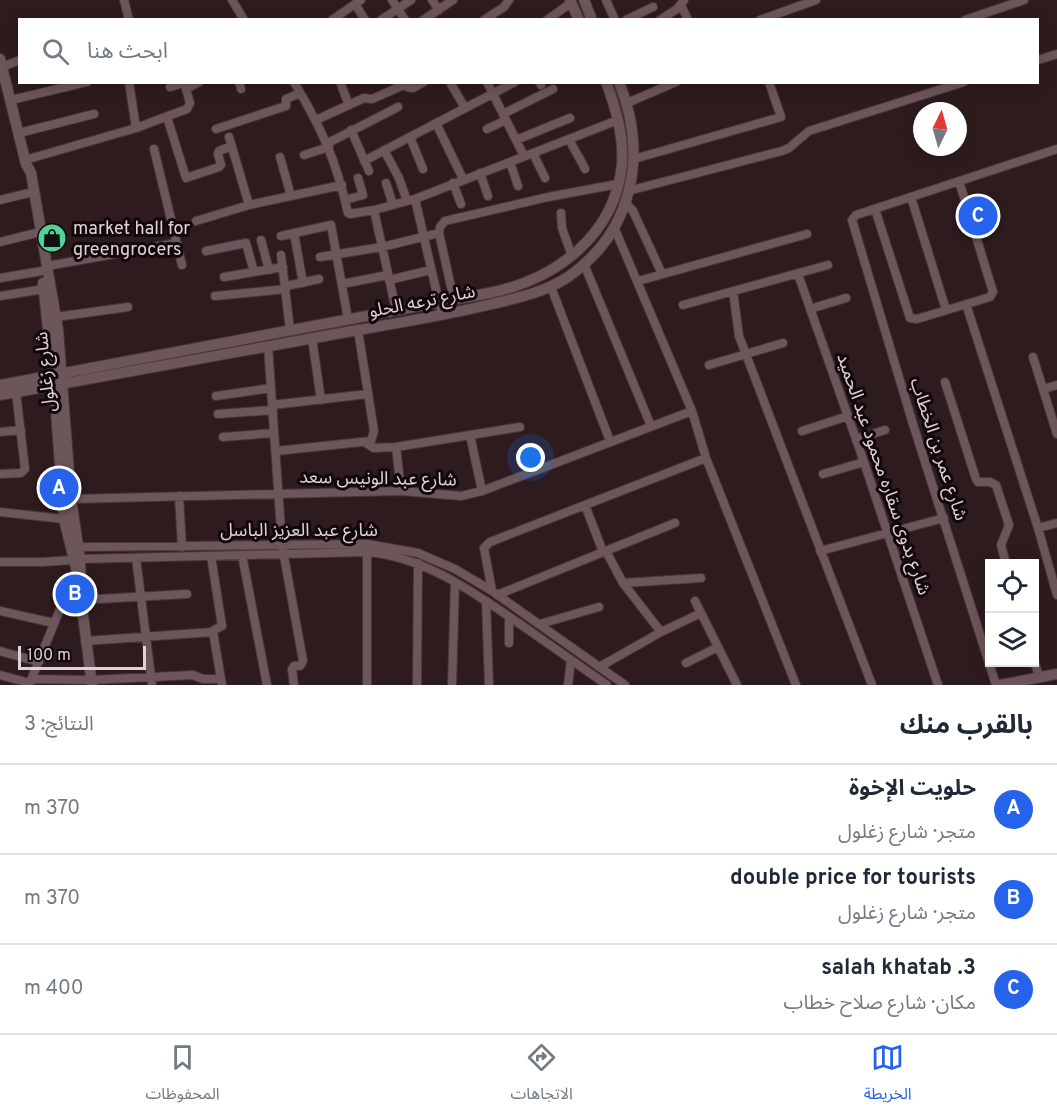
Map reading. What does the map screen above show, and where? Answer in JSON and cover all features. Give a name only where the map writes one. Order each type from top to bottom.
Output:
[{"type":"street","points":[[124,0],[128,18]]},
{"type":"street","points":[[232,0],[243,18]]},
{"type":"street","points":[[392,0],[404,18]]},
{"type":"street","points":[[384,18],[411,0]]},
{"type":"street","points":[[432,0],[439,10]]},
{"type":"street","points":[[426,18],[453,0]]},
{"type":"street","points":[[486,18],[504,7],[509,0]]},
{"type":"street","points":[[584,0],[591,18]]},
{"type":"street","points":[[606,0],[614,18]]},
{"type":"street","points":[[771,18],[816,0]]},
{"type":"street","points":[[971,18],[1024,0]]},
{"type":"street","points":[[335,18],[358,2],[364,18]]},
{"type":"street","points":[[550,18],[571,2],[578,18]]},
{"type":"street","points":[[629,18],[651,3],[659,18]]},
{"type":"street","points":[[663,18],[683,3],[687,18]]},
{"type":"street","points":[[1039,60],[1057,54]]},
{"type":"street","points":[[1,63],[18,60]]},
{"type":"street","name":"شارع زغلول","points":[[1,63],[7,95],[26,162],[36,232],[56,317],[64,519],[78,567]]},
{"type":"street","points":[[7,95],[75,84]]},
{"type":"street","points":[[129,84],[136,128]]},
{"type":"street","points":[[295,84],[328,145],[349,214],[411,200],[618,120]]},
{"type":"street","points":[[341,84],[349,105]]},
{"type":"street","points":[[316,120],[365,98],[372,99],[403,84]]},
{"type":"street","points":[[407,84],[413,88],[420,84]]},
{"type":"street","points":[[452,84],[465,108]]},
{"type":"street","points":[[488,84],[524,156]]},
{"type":"street","points":[[364,161],[511,84]]},
{"type":"street","name":"شارع ترعه الحلو","points":[[58,378],[290,330],[511,289],[552,271],[572,256],[599,225],[618,183],[622,163],[622,141],[607,84]]},
{"type":"street","name":"شارع ترعه الحلو","points":[[58,378],[268,346],[442,315],[524,297],[551,287],[584,264],[600,246],[614,226],[627,196],[634,159],[633,131],[627,103],[620,84]]},
{"type":"street","points":[[649,84],[653,92]]},
{"type":"street","points":[[627,103],[671,84]]},
{"type":"street","points":[[634,159],[781,117],[770,84]]},
{"type":"street","points":[[662,274],[627,196],[789,148],[809,131],[958,84]]},
{"type":"street","points":[[26,162],[136,128],[189,108],[190,103],[184,85],[170,87]]},
{"type":"street","points":[[487,129],[553,89]]},
{"type":"street","points":[[216,129],[286,106],[286,99],[300,93]]},
{"type":"street","points":[[304,155],[328,145],[351,130],[398,106]]},
{"type":"street","points":[[19,133],[94,114]]},
{"type":"street","points":[[167,117],[187,178],[219,167],[221,162],[218,152],[231,142],[249,205]]},
{"type":"street","points":[[516,140],[570,118]]},
{"type":"street","points":[[436,123],[463,179]]},
{"type":"street","points":[[351,130],[369,171]]},
{"type":"street","points":[[410,137],[423,169]]},
{"type":"street","points":[[569,140],[585,169]]},
{"type":"street","points":[[154,149],[182,265]]},
{"type":"street","points":[[959,181],[993,292],[990,297],[914,319],[909,315],[875,209],[959,181],[1057,149]]},
{"type":"street","points":[[384,150],[411,200],[424,237],[442,315]]},
{"type":"street","points":[[533,153],[545,178]]},
{"type":"street","points":[[280,157],[291,196]]},
{"type":"street","name":"شارع زغلول","points":[[26,162],[31,173],[44,268],[44,289],[58,378],[78,547],[85,641],[92,683]]},
{"type":"street","points":[[510,162],[518,186]]},
{"type":"street","points":[[480,173],[488,196]]},
{"type":"street","points":[[345,200],[363,195],[358,178]]},
{"type":"street","points":[[386,183],[393,205]]},
{"type":"street","points":[[453,183],[461,204]]},
{"type":"street","points":[[320,257],[382,247],[424,237],[440,230],[445,221],[618,183]]},
{"type":"street","points":[[196,221],[249,205],[342,185]]},
{"type":"street","points":[[0,200],[30,192]]},
{"type":"street","points":[[911,197],[946,310]]},
{"type":"street","name":"شارع عمر بن الخطاب","points":[[875,209],[853,217],[851,223],[998,685]]},
{"type":"street","points":[[374,210],[396,310]]},
{"type":"street","points":[[561,213],[562,228],[572,256]]},
{"type":"street","points":[[281,236],[331,225],[348,319]]},
{"type":"street","points":[[614,226],[688,399],[706,458],[796,685]]},
{"type":"street","points":[[440,230],[454,300]]},
{"type":"street","points":[[0,242],[36,232]]},
{"type":"street","points":[[245,232],[254,272]]},
{"type":"street","points":[[294,233],[303,283]]},
{"type":"street","points":[[638,281],[807,234]]},
{"type":"street","points":[[261,240],[269,270]]},
{"type":"street","points":[[0,278],[177,243]]},
{"type":"street","points":[[206,252],[246,243]]},
{"type":"street","points":[[281,255],[290,330]]},
{"type":"street","points":[[584,264],[651,426]]},
{"type":"street","points":[[683,305],[828,265]]},
{"type":"street","points":[[224,277],[283,267]]},
{"type":"street","points":[[342,284],[431,270]]},
{"type":"street","name":"شارع بدوى سقاره محمود عبد الحميد","points":[[798,274],[864,462],[938,685]]},
{"type":"street","points":[[215,296],[286,288],[319,279]]},
{"type":"street","points":[[551,287],[610,441]]},
{"type":"street","points":[[0,296],[44,289]]},
{"type":"street","points":[[733,291],[739,336],[745,354],[872,685]]},
{"type":"street","points":[[810,309],[846,298]]},
{"type":"street","points":[[966,304],[1038,528],[1057,595]]},
{"type":"street","points":[[56,317],[128,307]]},
{"type":"street","points":[[276,451],[370,441],[374,431],[358,330]]},
{"type":"street","points":[[312,338],[321,400]]},
{"type":"street","points":[[709,365],[783,343]]},
{"type":"street","points":[[268,346],[283,549],[303,661],[300,666],[294,666],[292,669],[294,685]]},
{"type":"street","points":[[1033,357],[1057,434]]},
{"type":"street","points":[[0,385],[58,378]]},
{"type":"street","points":[[0,395],[58,378]]},
{"type":"street","points":[[945,382],[976,480],[996,485],[1008,528],[1001,545],[1005,559]]},
{"type":"street","points":[[1043,389],[1057,385]]},
{"type":"street","points":[[216,396],[271,388]]},
{"type":"street","points":[[0,474],[18,474],[25,466],[16,392]]},
{"type":"street","points":[[218,414],[368,394]]},
{"type":"street","name":"شارع عبد الونيس سعد","points":[[71,499],[400,491],[461,496],[482,491],[692,411]]},
{"type":"street","points":[[802,431],[848,416]]},
{"type":"street","points":[[366,443],[374,448],[396,447],[520,427]]},
{"type":"street","points":[[0,432],[21,430]]},
{"type":"street","points":[[856,439],[885,430]]},
{"type":"street","points":[[223,437],[274,433]]},
{"type":"street","points":[[470,435],[482,491]]},
{"type":"street","points":[[396,447],[400,491]]},
{"type":"street","points":[[675,523],[495,593],[484,553],[486,544],[706,458]]},
{"type":"street","points":[[823,474],[864,462]]},
{"type":"street","points":[[179,496],[182,547]]},
{"type":"street","points":[[585,505],[605,552],[623,583],[661,632]]},
{"type":"street","points":[[0,512],[64,519]]},
{"type":"street","points":[[820,551],[944,518]]},
{"type":"street","points":[[1038,528],[1057,523]]},
{"type":"street","name":"شارع عبد العزيز الباسل","points":[[78,547],[367,548],[418,553],[455,569],[495,593],[625,685]]},
{"type":"street","points":[[367,548],[367,685]]},
{"type":"street","name":"شارع عبد العزيز الباسل","points":[[367,548],[418,562],[455,582],[607,685]]},
{"type":"street","name":"شارع عبد العزيز الباسل","points":[[0,562],[42,562],[78,567],[136,558],[242,555],[283,549]]},
{"type":"street","points":[[242,555],[267,685]]},
{"type":"street","points":[[85,641],[213,632],[222,626],[211,556]]},
{"type":"street","points":[[136,558],[152,681]]},
{"type":"street","points":[[417,685],[418,562]]},
{"type":"street","points":[[30,682],[78,567]]},
{"type":"street","points":[[623,583],[702,578]]},
{"type":"street","points":[[452,685],[455,582]]},
{"type":"street","points":[[81,600],[187,594]]},
{"type":"street","points":[[486,601],[489,685]]},
{"type":"street","points":[[695,601],[737,685]]},
{"type":"street","points":[[540,624],[599,607]]},
{"type":"street","points":[[0,611],[54,623]]},
{"type":"street","points":[[601,666],[661,632],[701,613]]},
{"type":"street","points":[[509,617],[509,643]]},
{"type":"street","points":[[0,675],[30,682],[92,683],[152,681],[193,675],[221,682],[213,632]]},
{"type":"street","points":[[686,663],[718,647]]},
{"type":"street","points":[[0,651],[39,662]]},
{"type":"street","points":[[568,685],[572,660]]},
{"type":"street","points":[[998,685],[1036,680],[1057,674]]},
{"type":"place","name":"3. salah khatab","points":[[978,216]]},
{"type":"place","name":"market hall for greengrocers","points":[[52,238]]},
{"type":"place","name":"حلويت الإخوة","points":[[59,488]]},
{"type":"place","name":"double price for tourists","points":[[75,594]]}]
